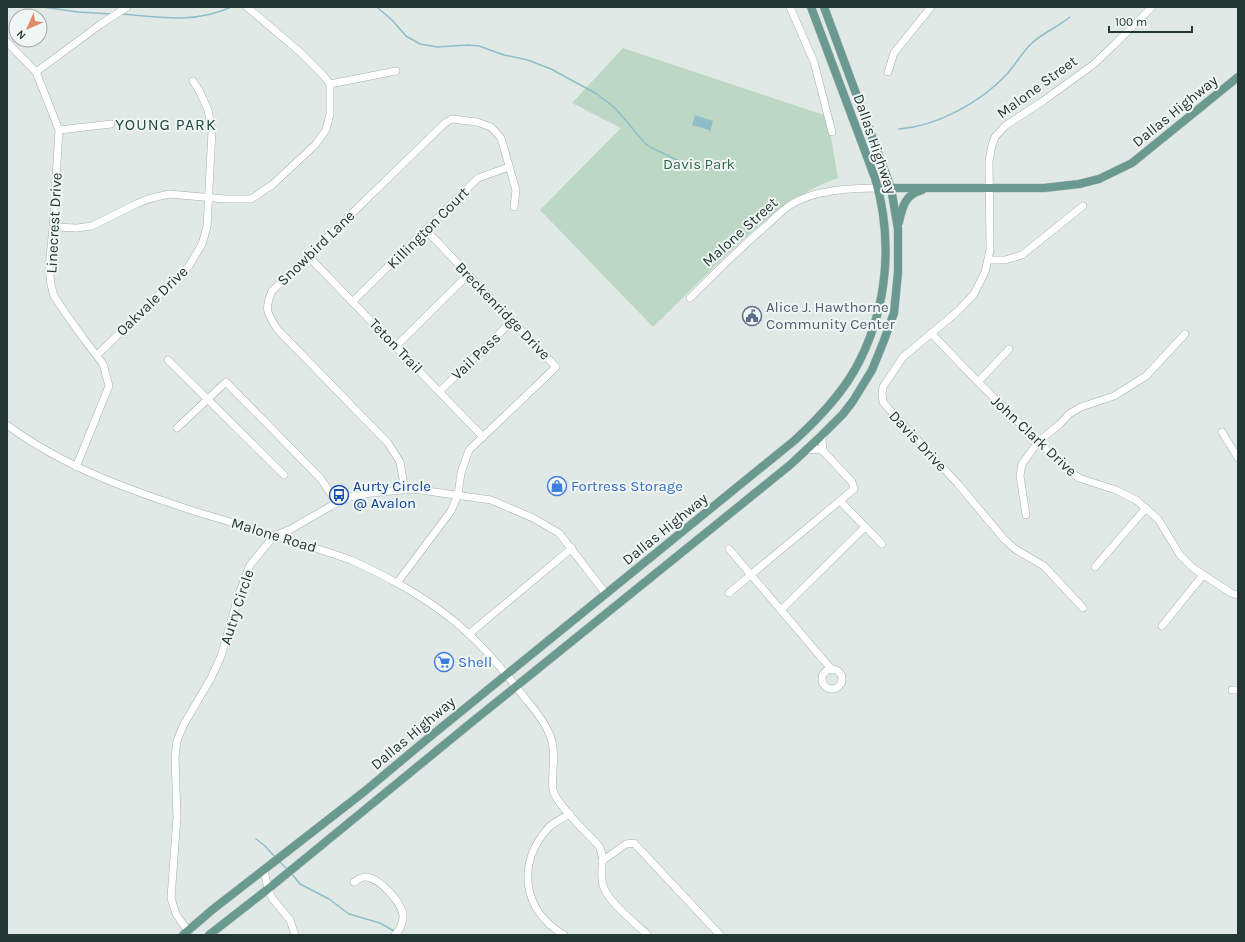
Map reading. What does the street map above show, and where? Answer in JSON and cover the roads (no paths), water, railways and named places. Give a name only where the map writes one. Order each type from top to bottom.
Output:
[{"type":"main road","name":"Dallas Highway","points":[[185,933],[365,791],[506,674],[795,440],[823,412],[851,376],[860,360],[872,332],[883,286],[886,261],[885,238],[878,188],[811,7]]},
{"type":"main road","name":"Dallas Highway","points":[[209,935],[268,889],[806,450],[824,434],[853,401],[872,370],[894,313],[899,249],[898,229],[891,188],[824,7]]},
{"type":"main road","name":"Dallas Highway","points":[[989,188],[1041,188],[1071,186],[1099,179],[1116,172],[1142,156],[1238,77]]},
{"type":"main road","name":"Malone Street","points":[[878,188],[989,188]]},
{"type":"main road","points":[[898,229],[906,200],[918,191],[930,188]]},
{"type":"street","points":[[36,72],[101,24],[127,7]]},
{"type":"street","points":[[53,227],[76,228],[92,226],[148,199],[169,194],[225,199],[251,199],[272,185],[315,145],[326,130],[330,114],[330,84],[323,74],[300,52],[247,7]]},
{"type":"street","points":[[790,7],[814,62],[832,132]]},
{"type":"street","points":[[888,72],[894,53],[931,7]]},
{"type":"street","name":"Malone Street","points":[[989,188],[990,150],[995,137],[1013,121],[1094,64],[1152,7]]},
{"type":"street","name":"Linecrest Drive","points":[[7,42],[36,72],[59,130],[49,267],[54,296],[103,364],[109,386],[76,467]]},
{"type":"street","points":[[330,84],[396,71]]},
{"type":"street","name":"Oakvale Drive","points":[[96,355],[189,266],[202,244],[207,227],[212,131],[208,110],[193,81]]},
{"type":"street","name":"Snowbird Lane","points":[[405,490],[400,462],[388,443],[278,330],[267,314],[268,301],[272,291],[445,123],[452,119],[477,122],[491,127],[501,138],[516,190],[514,207]]},
{"type":"street","points":[[59,130],[111,124]]},
{"type":"street","name":"Killington Court","points":[[353,302],[478,178],[509,167]]},
{"type":"street","name":"Malone Street","points":[[690,298],[736,252],[779,214],[794,203],[805,197],[819,194],[878,188]]},
{"type":"street","name":"Davis Drive","points":[[989,188],[990,234],[988,260],[982,278],[974,294],[958,311],[908,352],[900,362],[883,387],[883,402],[958,484],[1004,539],[1015,549],[1044,566],[1083,608]]},
{"type":"street","points":[[988,260],[1005,260],[1022,255],[1083,206]]},
{"type":"street","name":"Breckenridge Drive","points":[[397,583],[451,510],[458,495],[461,473],[469,450],[556,367],[426,230]]},
{"type":"street","name":"Teton Trail","points":[[308,256],[484,437]]},
{"type":"street","points":[[396,346],[468,275]]},
{"type":"street","name":"Vail Pass","points":[[440,391],[512,321]]},
{"type":"street","name":"John Clark Drive","points":[[931,334],[1066,469],[1079,478],[1116,490],[1136,500],[1158,519],[1180,555],[1193,568],[1231,594],[1238,595]]},
{"type":"street","points":[[1026,515],[1020,482],[1021,470],[1022,464],[1038,442],[1060,424],[1069,414],[1080,407],[1114,396],[1146,376],[1184,334]]},
{"type":"street","points":[[978,382],[1009,349]]},
{"type":"street","points":[[168,360],[284,475]]},
{"type":"street","points":[[177,428],[226,382],[321,479],[337,503]]},
{"type":"street","name":"Malone Road","points":[[7,425],[52,455],[76,467],[135,492],[351,560],[417,594],[442,611],[469,634],[506,674],[544,723],[550,734],[554,763],[553,790],[556,800],[599,846],[603,853],[603,885],[607,896],[648,935]]},
{"type":"street","points":[[1222,432],[1238,458]]},
{"type":"street","points":[[823,451],[822,440],[824,434]]},
{"type":"street","points":[[729,593],[854,489],[852,482],[823,451],[817,449],[806,450]]},
{"type":"street","name":"Autry Circle","points":[[185,933],[176,914],[171,898],[177,817],[175,756],[177,741],[183,726],[211,678],[221,656],[239,594],[250,565],[274,536],[291,529],[350,497],[371,493],[413,489],[491,500],[504,504],[533,518],[559,533],[606,594]]},
{"type":"street","points":[[840,501],[882,544]]},
{"type":"street","points":[[1095,566],[1146,508]]},
{"type":"street","points":[[781,610],[865,527]]},
{"type":"street","points":[[469,634],[572,548]]},
{"type":"street","points":[[729,549],[832,670]]},
{"type":"street","points":[[1162,626],[1203,575]]},
{"type":"street","points":[[564,935],[545,921],[535,908],[527,881],[528,860],[549,826],[570,814]]},
{"type":"street","points":[[602,861],[626,844],[634,843],[720,935]]},
{"type":"street","points":[[264,870],[268,889],[272,898],[290,920],[295,935]]},
{"type":"street","points":[[354,882],[363,877],[371,877],[388,891],[400,905],[403,917],[401,928],[396,935]]},
{"type":"water","points":[[695,115],[713,121],[710,132],[709,130],[692,125]]},
{"type":"waterway","points":[[43,7],[78,12],[111,14]]},
{"type":"waterway","points":[[121,14],[176,18],[204,16],[231,7]]},
{"type":"waterway","points":[[377,7],[393,21],[406,36],[420,44],[437,47],[468,45],[479,46],[504,55],[528,60],[551,69],[597,94],[616,109],[650,147],[679,161],[696,166],[712,168]]},
{"type":"waterway","points":[[899,129],[929,123],[943,118],[972,103],[985,94],[1007,74],[1032,43],[1070,17]]},
{"type":"waterway","points":[[256,839],[276,858]]},
{"type":"waterway","points":[[280,862],[287,869]]},
{"type":"waterway","points":[[291,873],[300,884],[329,899],[349,914],[380,923],[394,931]]},
{"type":"place","name":"Alice J. Hawthorne Community Center","points":[[752,316]]},
{"type":"place","name":"Fortress Storage","points":[[557,486]]},
{"type":"place","name":"Aurty Circle @ Avalon","points":[[339,495]]},
{"type":"place","name":"Shell","points":[[444,662]]},
{"type":"district","name":"YOUNG PARK","points":[[166,124]]},
{"type":"park label","name":"Davis Park","points":[[699,164]]}]
